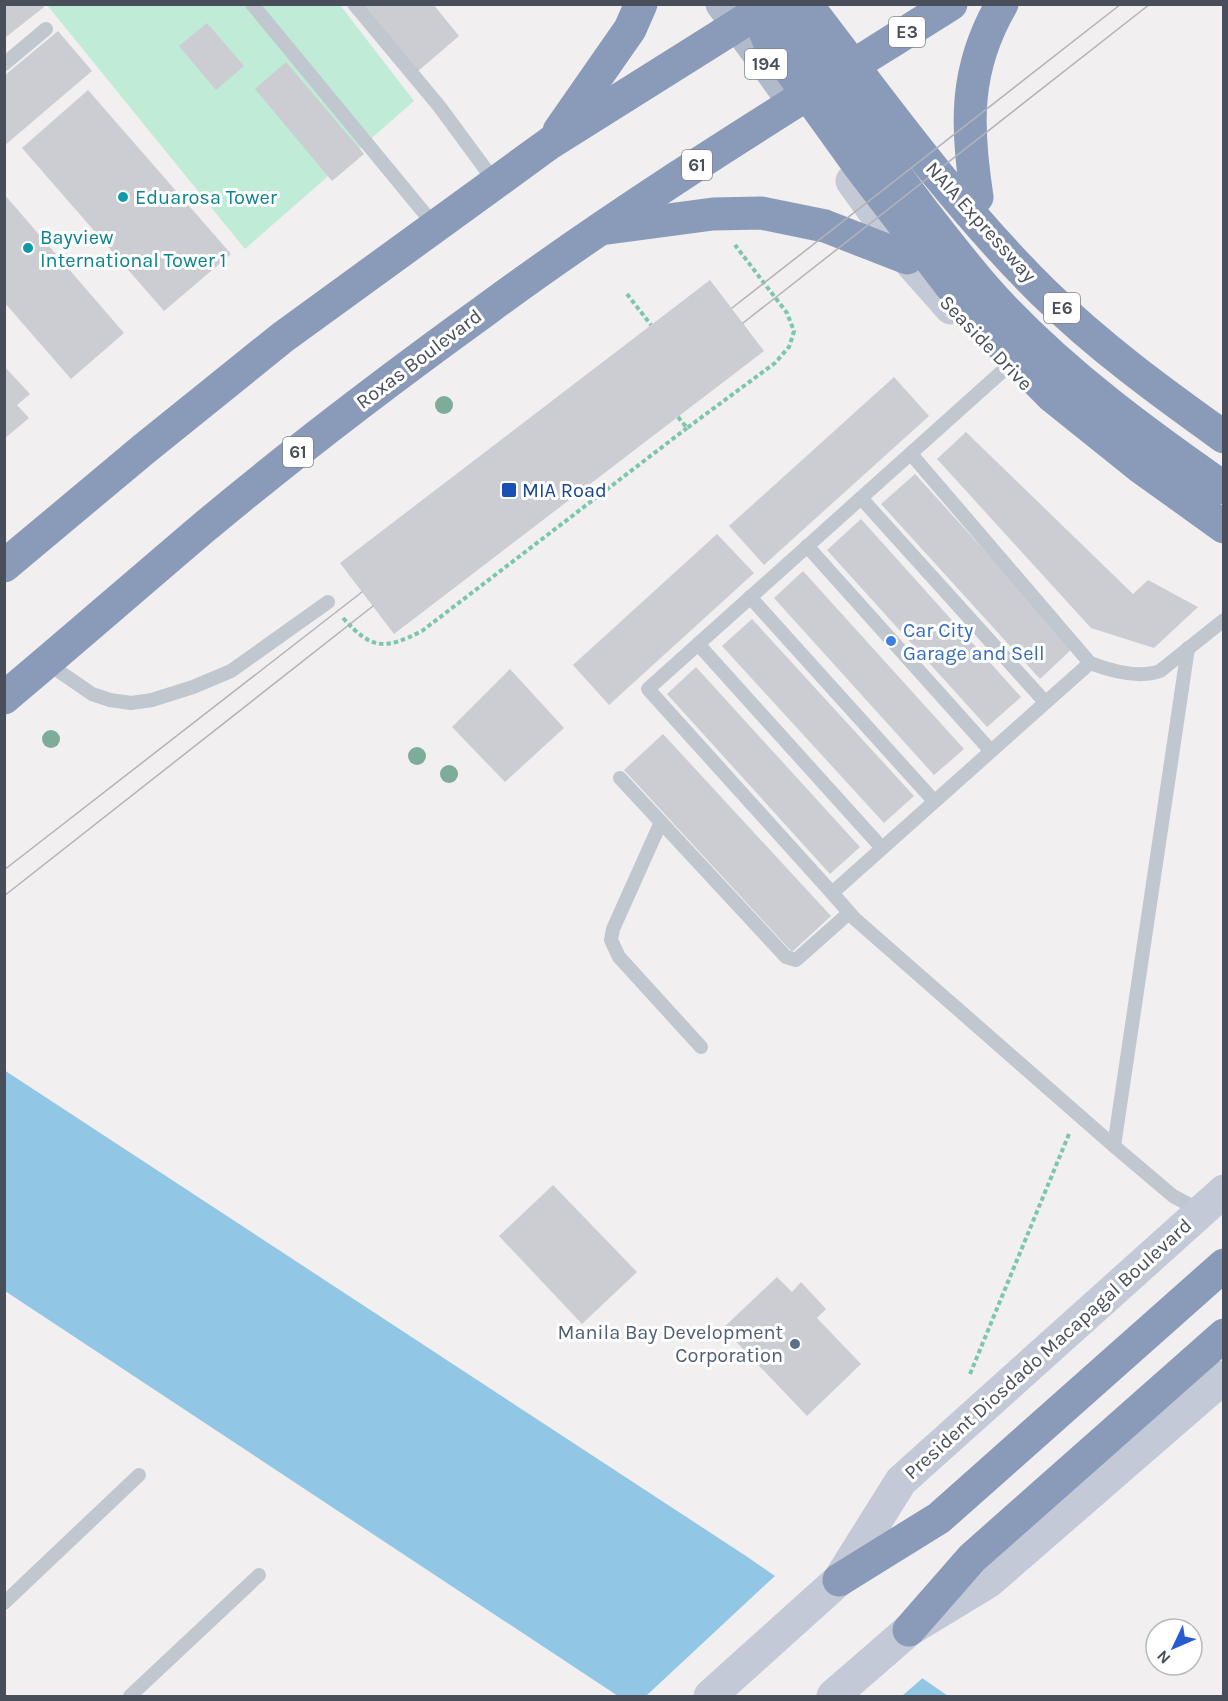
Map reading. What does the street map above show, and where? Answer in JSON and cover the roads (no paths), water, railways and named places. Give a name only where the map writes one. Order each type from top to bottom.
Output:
[{"type":"highway","points":[[550,143],[630,29],[641,4]]},
{"type":"highway","points":[[4,566],[144,448],[283,337],[495,182],[738,12],[772,4],[879,153],[968,269],[1002,308],[1084,384],[1121,414],[1224,488]]},
{"type":"highway","name":"NAIA Expressway","points":[[806,4],[942,182],[1044,292],[1092,336],[1187,411],[1224,437]]},
{"type":"highway","name":"E3","points":[[864,59],[951,4]]},
{"type":"highway","points":[[977,197],[970,150],[970,103],[978,57],[1002,4]]},
{"type":"highway","points":[[738,12],[768,39],[860,167],[960,298],[999,342],[1053,397],[1139,466],[1224,527]]},
{"type":"highway","name":"Roxas Boulevard","points":[[4,698],[203,528],[345,414],[488,307],[794,101],[864,59]]},
{"type":"highway","points":[[601,229],[713,214],[761,213],[825,226],[907,258]]},
{"type":"highway","points":[[1187,411],[1224,424]]},
{"type":"highway","points":[[832,1586],[939,1518],[1224,1265]]},
{"type":"highway","points":[[904,1634],[972,1558],[1224,1335]]},
{"type":"main road","points":[[820,4],[977,197],[1050,277],[1122,350],[1224,424]]},
{"type":"main road","name":"194","points":[[738,12],[794,101]]},
{"type":"main road","name":"Seaside Drive","points":[[794,101],[907,258],[1006,368],[1064,420],[1224,540]]},
{"type":"main road","name":"President Diosdado Macapagal Boulevard","points":[[710,1696],[832,1586],[901,1481],[1212,1201]]},
{"type":"main road","points":[[833,1696],[904,1634],[988,1582],[1224,1377]]},
{"type":"lane","points":[[252,4],[435,226]]},
{"type":"lane","points":[[354,4],[439,106],[495,182]]},
{"type":"lane","points":[[4,64],[46,29]]},
{"type":"lane","points":[[1006,368],[648,689],[849,913],[1173,1196],[1212,1201]]},
{"type":"lane","points":[[910,454],[1090,663],[1126,673],[1152,674],[1160,671],[1224,620]]},
{"type":"lane","points":[[861,498],[1045,702]]},
{"type":"lane","points":[[807,546],[990,750]]},
{"type":"lane","points":[[750,597],[934,801]]},
{"type":"lane","points":[[47,663],[92,694],[131,703],[152,700],[193,687],[231,671],[328,602]]},
{"type":"lane","points":[[698,644],[882,848]]},
{"type":"lane","points":[[1114,1146],[1188,648]]},
{"type":"lane","points":[[832,893],[1090,663]]},
{"type":"lane","points":[[620,778],[786,957],[796,960],[849,913]]},
{"type":"lane","points":[[661,822],[613,929],[611,940],[619,957],[701,1047]]},
{"type":"lane","points":[[4,1603],[139,1475]]},
{"type":"lane","points":[[130,1696],[259,1575]]},
{"type":"water","points":[[4,1070],[749,1558],[948,1696],[618,1696],[5,1291]]},
{"type":"tram line","points":[[732,308],[1121,4]]},
{"type":"tram line","points":[[743,323],[1150,4]]},
{"type":"tram line","points":[[4,870],[362,592]]},
{"type":"tram line","points":[[4,896],[373,606]]},
{"type":"place","name":"Eduarosa Tower","points":[[123,197]]},
{"type":"place","name":"Bayview International Tower 1","points":[[28,248]]},
{"type":"place","name":"MIA Road","points":[[509,490]]},
{"type":"place","name":"Car City Garage and Sell","points":[[891,641]]},
{"type":"place","name":"Manila Bay Development Corporation","points":[[795,1344]]}]
